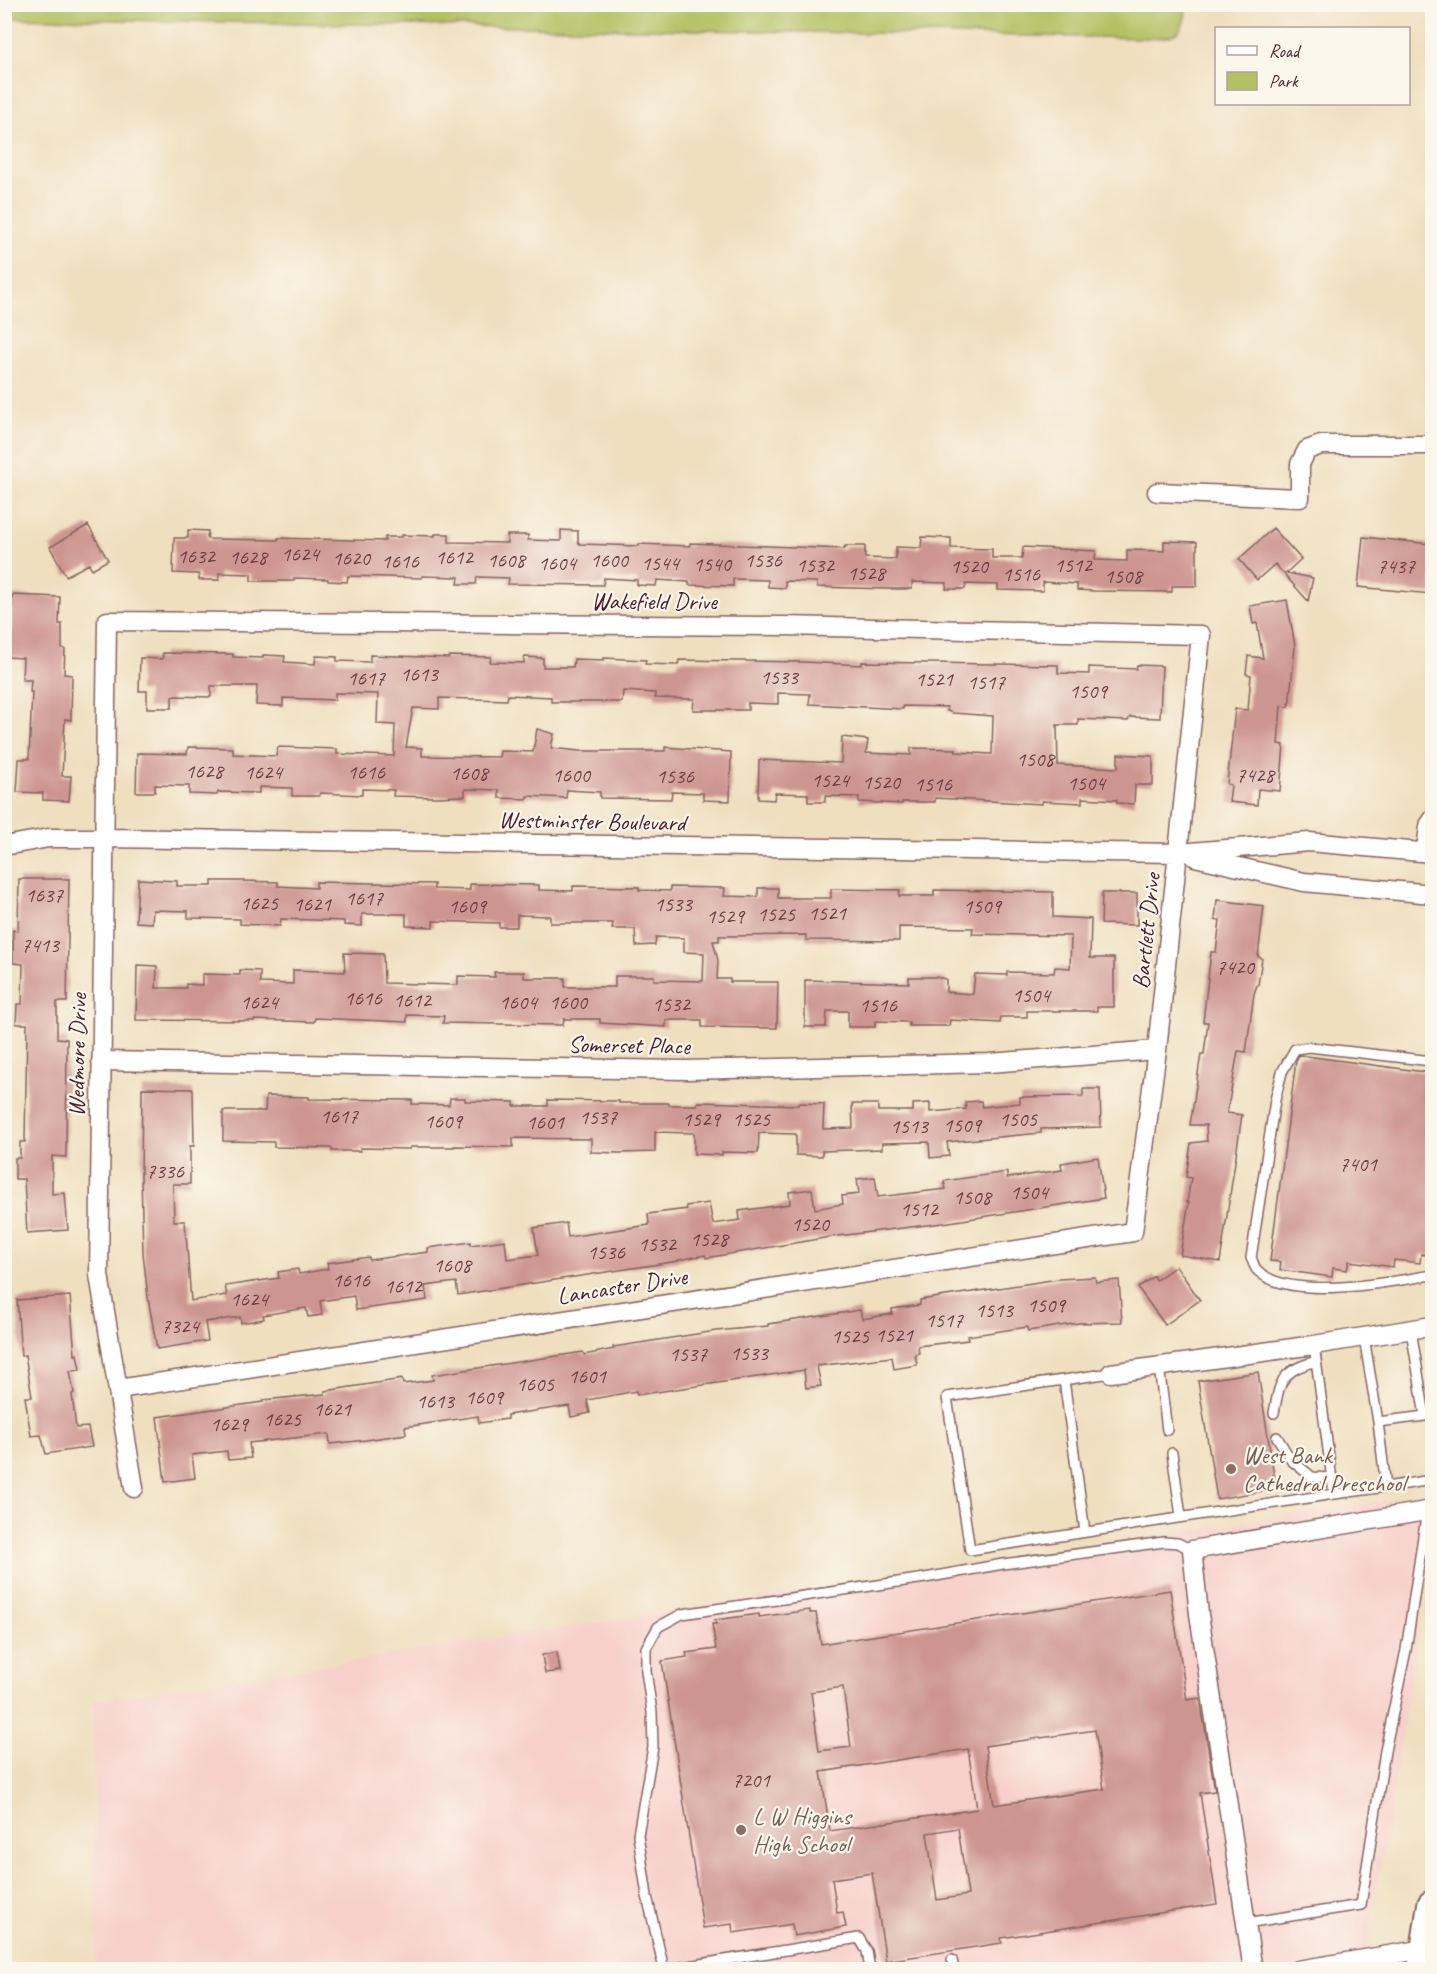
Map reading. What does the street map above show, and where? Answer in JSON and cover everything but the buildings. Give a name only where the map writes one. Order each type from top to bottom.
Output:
[{"type":"main road","points":[[1423,1959],[1432,1905]]},
{"type":"street","points":[[1157,492],[1300,498],[1300,464],[1307,450],[1321,445],[1432,445]]},
{"type":"street","name":"Wakefield Drive","points":[[107,621],[795,626],[1201,635]]},
{"type":"street","name":"Wedmore Drive","points":[[107,621],[99,1275],[134,1488]]},
{"type":"street","name":"Bartlett Drive","points":[[1133,1232],[1157,1050],[1201,635]]},
{"type":"street","name":"Westminster Boulevard","points":[[4,846],[49,838],[104,838],[1179,853],[1309,842],[1427,852]]},
{"type":"street","name":"Westminster Boulevard","points":[[1179,853],[1304,882],[1432,894]]},
{"type":"street","name":"Somerset Place","points":[[101,1061],[686,1070],[989,1063],[1157,1050]]},
{"type":"street","name":"Lancaster Drive","points":[[118,1389],[1133,1232]]},
{"type":"street","points":[[1112,1373],[1159,1366],[1315,1353],[1364,1337],[1432,1326]]},
{"type":"street","points":[[1253,1970],[1199,1614],[1192,1550],[1430,1510]]},
{"type":"street","points":[[1298,1970],[1423,1959]]},
{"type":"lane","points":[[1427,852],[1425,823],[1432,813]]},
{"type":"lane","points":[[1432,1061],[1309,1047],[1296,1049],[1282,1072],[1275,1100],[1251,1258],[1256,1270],[1284,1284],[1307,1287],[1340,1288],[1432,1275]]},
{"type":"lane","points":[[1378,1422],[1425,1416],[1411,1330]]},
{"type":"lane","points":[[1364,1337],[1386,1488]]},
{"type":"lane","points":[[1274,1413],[1279,1384],[1315,1353],[1334,1494]]},
{"type":"lane","points":[[1159,1366],[1167,1430]]},
{"type":"lane","points":[[1112,1373],[947,1397],[970,1550],[1181,1516],[1432,1480]]},
{"type":"lane","points":[[1064,1380],[1085,1532]]},
{"type":"lane","points":[[1277,1437],[1291,1460],[1312,1478],[1331,1478]]},
{"type":"lane","points":[[1172,1453],[1181,1516]]},
{"type":"lane","points":[[1246,1923],[1361,1905],[1385,1751],[1406,1650],[1430,1510]]},
{"type":"lane","points":[[870,1970],[867,1951],[859,1938],[664,1969],[646,1896],[638,1835],[653,1747],[646,1648],[658,1627],[682,1614],[925,1578],[1003,1564],[1164,1542],[1178,1543],[1192,1550]]},
{"type":"shaded area","name":"L W Higgins High School","points":[[1432,1493],[1432,1544],[1366,1958],[1297,1969],[96,1969],[93,1701]]},
{"type":"green space","points":[[5,4],[1186,5],[1184,23],[1177,32],[1166,37],[1148,38],[5,18]]},
{"type":"place","name":"West Bank Cathedral Preschool","points":[[1231,1469]]},
{"type":"place","name":"L W Higgins High School","points":[[741,1830]]}]
